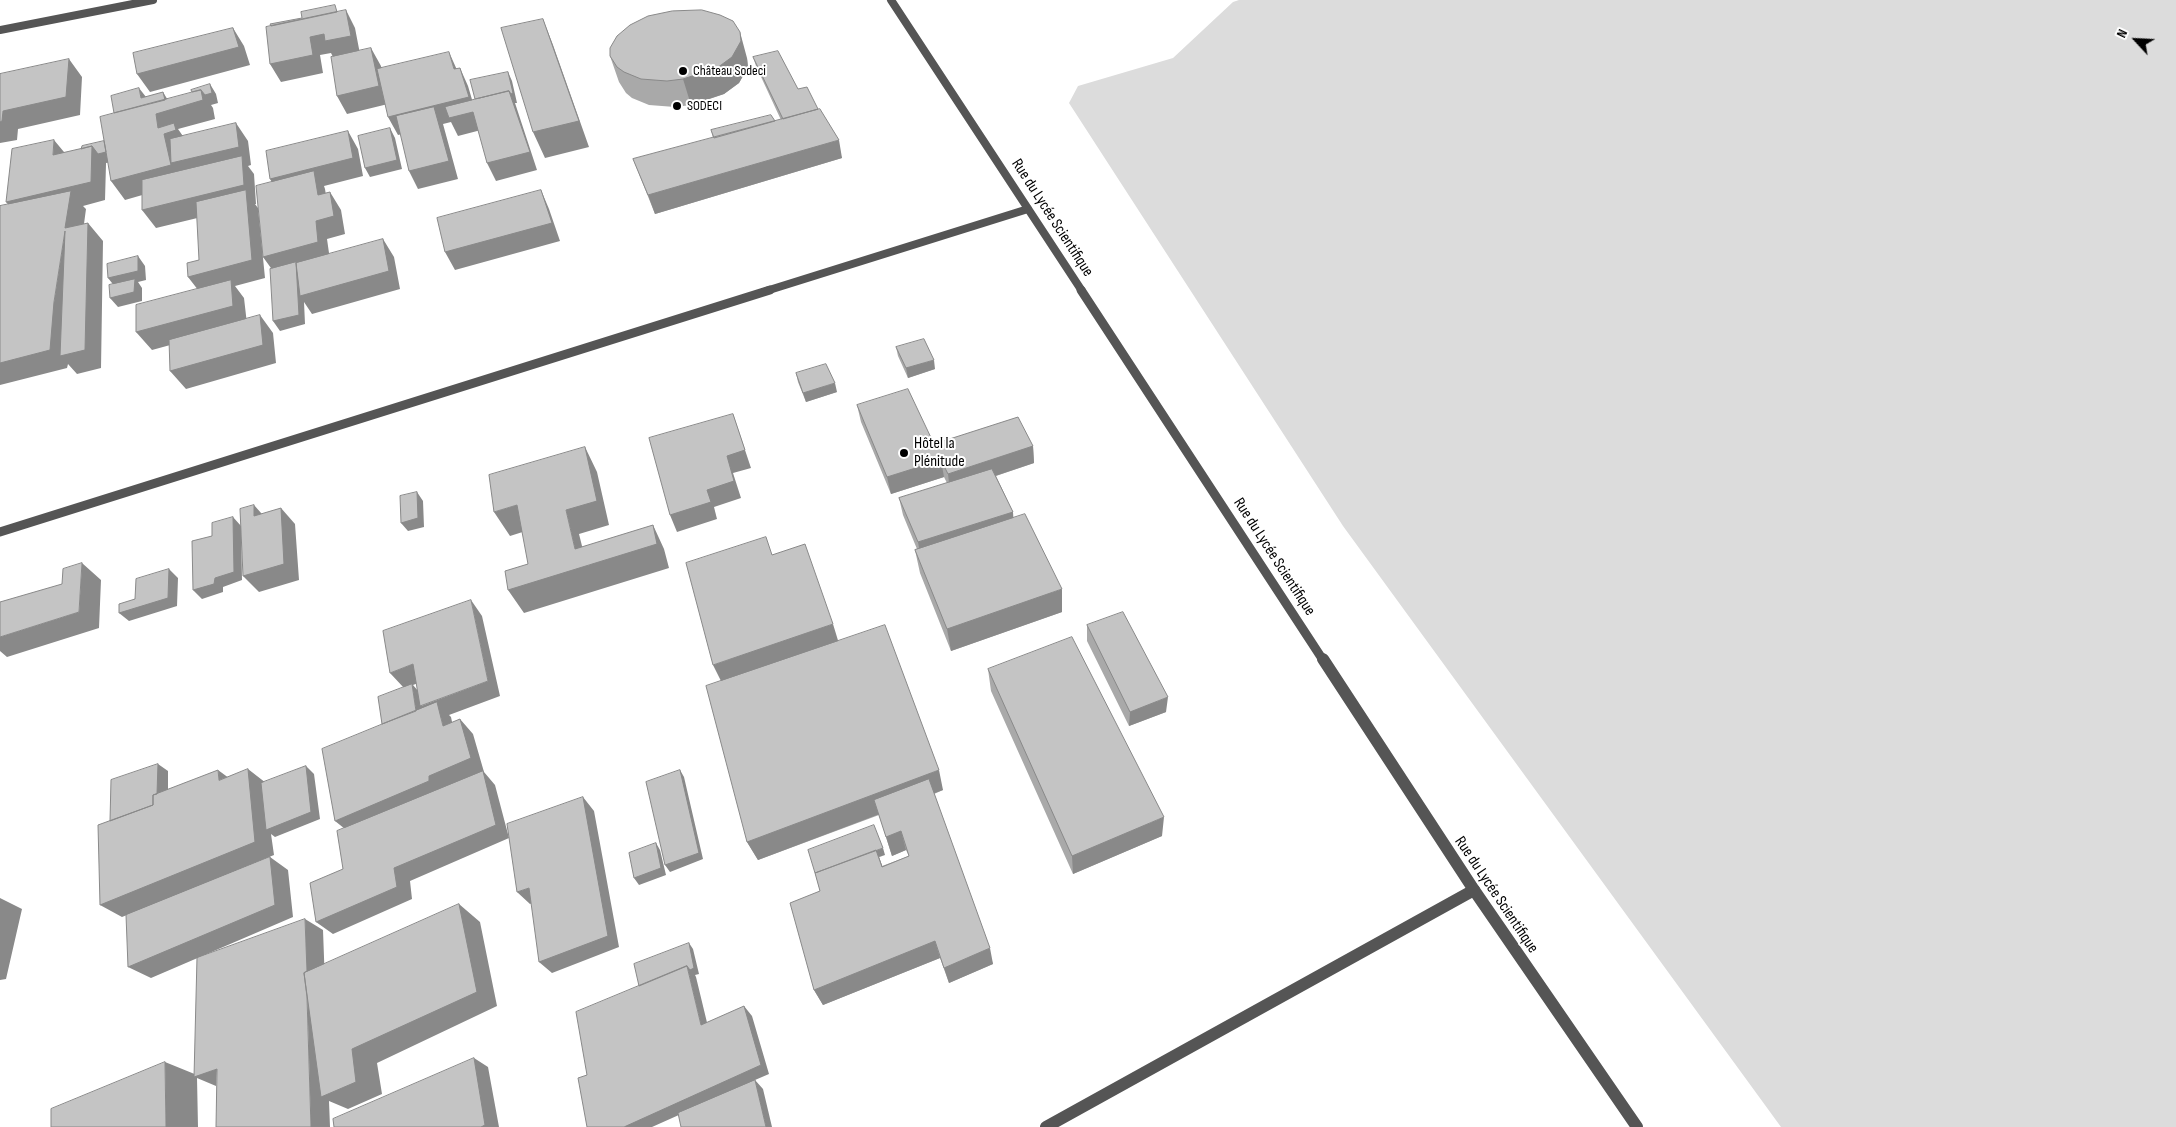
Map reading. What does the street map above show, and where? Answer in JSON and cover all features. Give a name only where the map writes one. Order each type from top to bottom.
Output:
[{"type":"street","points":[[0,30],[153,0]]},
{"type":"street","name":"Rue du Lycée Scientifique","points":[[890,0],[1474,890],[1636,1127]]},
{"type":"street","points":[[0,532],[1028,209]]},
{"type":"street","points":[[1046,1127],[1474,890]]},
{"type":"shaded area","points":[[1239,0],[2176,0],[2176,1127],[1781,1127],[1343,526],[1069,103],[1078,86],[1173,58],[1233,2]]},
{"type":"building","points":[[335,5],[337,12],[271,26],[270,24],[302,18],[301,12]]},
{"type":"building","points":[[346,10],[351,36],[325,41],[324,34],[310,37],[313,55],[270,64],[266,27]]},
{"type":"building","points":[[702,10],[733,21],[740,32],[741,41],[732,57],[717,68],[683,79],[667,81],[641,79],[617,67],[610,56],[610,48],[617,36],[630,25],[648,16],[672,11]]},
{"type":"building","points":[[543,19],[579,121],[533,132],[501,28]]},
{"type":"building","points":[[233,28],[239,47],[137,74],[133,53]]},
{"type":"building","points":[[371,48],[379,86],[337,96],[331,57]]},
{"type":"building","points":[[778,51],[798,89],[807,87],[818,109],[783,119],[753,57]]},
{"type":"building","points":[[449,52],[454,69],[460,68],[469,97],[388,117],[377,69]]},
{"type":"building","points":[[69,59],[66,97],[3,111],[2,121],[0,122],[0,74]]},
{"type":"building","points":[[508,72],[513,93],[511,94],[509,91],[475,99],[470,80]]},
{"type":"building","points":[[210,84],[212,93],[205,95],[201,90],[192,92],[191,90]]},
{"type":"building","points":[[139,88],[141,98],[163,92],[165,100],[114,113],[111,96]]},
{"type":"building","points":[[201,90],[203,100],[156,114],[158,128],[174,123],[176,130],[164,134],[171,165],[111,181],[100,117]]},
{"type":"building","points":[[509,91],[530,152],[487,163],[473,112],[449,118],[445,107]]},
{"type":"building","points":[[434,107],[449,161],[409,171],[396,116]]},
{"type":"building","points":[[820,109],[839,140],[648,195],[633,159]]},
{"type":"building","points":[[771,115],[775,121],[714,138],[711,130]]},
{"type":"building","points":[[236,123],[239,147],[171,163],[170,139]]},
{"type":"building","points":[[390,128],[397,160],[365,168],[358,136]]},
{"type":"building","points":[[348,131],[353,158],[270,179],[266,151]]},
{"type":"building","points":[[54,140],[53,155],[92,146],[91,182],[6,202],[12,149]]},
{"type":"building","points":[[104,141],[106,152],[98,154],[92,146],[81,149],[82,146]]},
{"type":"building","points":[[242,156],[244,185],[142,210],[142,180]]},
{"type":"building","points":[[314,171],[318,195],[330,192],[334,216],[316,221],[318,242],[263,257],[256,186]]},
{"type":"building","points":[[246,190],[252,260],[188,277],[187,263],[199,260],[196,202]]},
{"type":"building","points":[[541,190],[552,223],[445,252],[437,218]]},
{"type":"building","points":[[71,191],[65,228],[88,223],[85,350],[60,356],[65,231],[54,302],[50,350],[0,363],[0,206]]},
{"type":"building","points":[[383,239],[389,271],[300,296],[296,263]]},
{"type":"building","points":[[138,256],[138,271],[108,278],[107,264]]},
{"type":"building","points":[[296,262],[299,315],[273,321],[270,269]]},
{"type":"building","points":[[135,279],[134,292],[110,298],[109,285]]},
{"type":"building","points":[[231,280],[233,306],[136,332],[136,305]]},
{"type":"building","points":[[260,315],[263,345],[170,371],[169,340]]},
{"type":"building","points":[[924,339],[934,360],[906,368],[896,347]]},
{"type":"building","points":[[826,364],[835,383],[803,393],[796,373]]},
{"type":"building","points":[[908,389],[934,444],[1018,417],[1033,446],[948,474],[941,460],[887,477],[857,405]]},
{"type":"building","points":[[733,414],[745,450],[727,456],[734,481],[707,490],[711,502],[670,515],[649,438]]},
{"type":"building","points":[[585,447],[597,501],[566,510],[575,549],[653,525],[657,544],[508,590],[505,571],[528,564],[517,505],[494,512],[489,475]]},
{"type":"building","points":[[992,469],[1013,512],[918,542],[899,498]]},
{"type":"building","points":[[417,492],[418,518],[401,523],[400,496]]},
{"type":"building","points":[[254,505],[254,516],[281,508],[284,564],[243,576],[240,509]]},
{"type":"building","points":[[1025,514],[1062,589],[947,629],[915,550]]},
{"type":"building","points":[[233,517],[234,572],[215,578],[214,584],[193,590],[192,541],[212,536],[212,523]]},
{"type":"building","points":[[766,537],[772,555],[805,544],[833,624],[713,665],[686,563]]},
{"type":"building","points":[[82,563],[79,612],[0,637],[0,602],[62,584],[63,569]]},
{"type":"building","points":[[169,569],[168,598],[119,613],[119,604],[135,599],[136,579]]},
{"type":"building","points":[[471,600],[488,681],[420,706],[413,664],[390,673],[383,631]]},
{"type":"building","points":[[1123,612],[1168,697],[1130,712],[1087,625]]},
{"type":"building","points":[[885,625],[939,770],[747,842],[706,686]]},
{"type":"building","points":[[1072,637],[1164,817],[1072,856],[988,669]]},
{"type":"building","points":[[412,684],[416,711],[382,724],[378,697]]},
{"type":"building","points":[[437,702],[443,726],[460,719],[471,758],[429,776],[429,781],[335,821],[322,749]]},
{"type":"building","points":[[158,764],[157,794],[153,795],[153,805],[110,821],[111,780]]},
{"type":"building","points":[[306,766],[311,812],[266,830],[261,783]]},
{"type":"building","points":[[248,769],[255,842],[100,905],[98,825],[153,805],[153,795],[218,770],[219,780]]},
{"type":"building","points":[[680,770],[699,853],[665,865],[646,782]]},
{"type":"building","points":[[483,771],[496,825],[394,868],[397,887],[316,922],[310,883],[343,869],[337,831]]},
{"type":"building","points":[[929,779],[990,948],[944,968],[935,941],[814,990],[790,903],[820,891],[815,873],[876,850],[882,867],[909,856],[901,831],[886,837],[874,800]]},
{"type":"building","points":[[583,797],[608,936],[539,962],[529,888],[517,892],[507,824]]},
{"type":"building","points":[[874,825],[883,848],[815,873],[808,850]]},
{"type":"building","points":[[656,843],[661,868],[634,878],[629,853]]},
{"type":"building","points":[[270,857],[275,905],[128,967],[126,915]]},
{"type":"building","points":[[459,904],[477,992],[352,1049],[356,1082],[321,1097],[304,973]]},
{"type":"building","points":[[305,919],[307,971],[304,973],[307,997],[311,1127],[216,1127],[217,1069],[194,1077],[197,958]]},
{"type":"building","points":[[689,943],[694,968],[690,970],[687,966],[639,986],[634,964]]},
{"type":"building","points":[[687,966],[701,1025],[744,1006],[761,1065],[624,1127],[587,1127],[578,1078],[587,1075],[576,1012]]},
{"type":"building","points":[[474,1058],[485,1125],[481,1127],[334,1127],[333,1119]]},
{"type":"building","points":[[165,1062],[166,1127],[51,1127],[51,1109]]},
{"type":"building","points":[[755,1080],[766,1127],[681,1127],[678,1113]]},
{"type":"place","name":"Château Sodeci","points":[[683,71]]},
{"type":"place","name":"SODECI","points":[[677,106]]},
{"type":"place","name":"Hôtel la Plénitude","points":[[904,453]]}]
